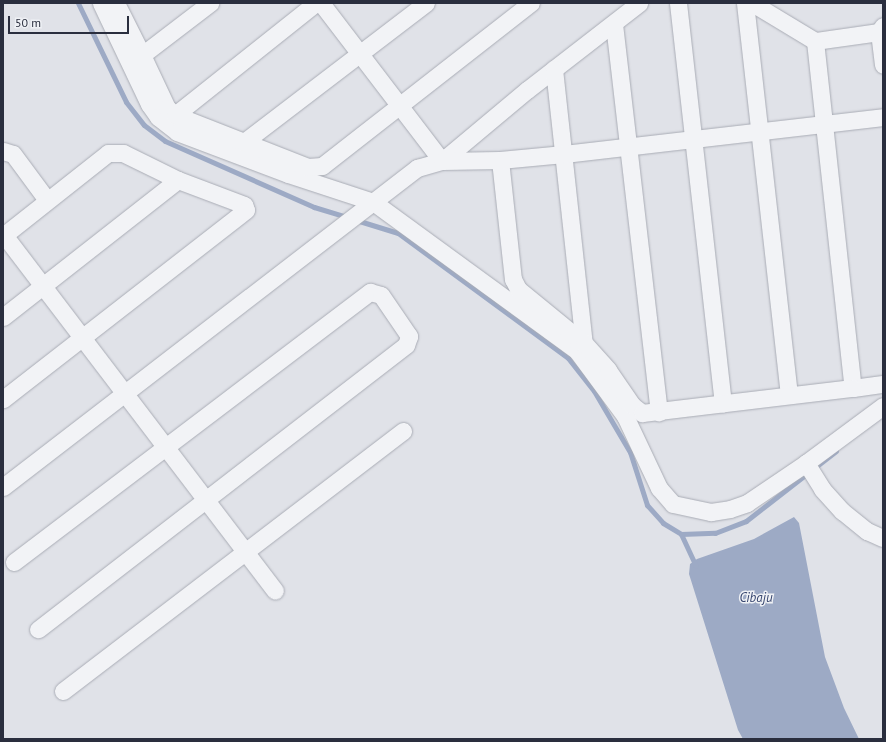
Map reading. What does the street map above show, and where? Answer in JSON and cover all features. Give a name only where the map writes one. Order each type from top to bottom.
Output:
[{"type":"street","points":[[101,3],[149,104],[158,117],[185,134],[368,205],[577,351],[625,416],[659,488],[673,504],[711,512],[730,509],[747,503],[806,463],[883,406]]},
{"type":"street","points":[[116,3],[167,108],[175,115],[308,167],[322,166],[531,3]]},
{"type":"street","points":[[142,55],[210,3]]},
{"type":"street","points":[[175,115],[316,3]]},
{"type":"street","points":[[322,3],[442,161]]},
{"type":"street","points":[[244,142],[426,3]]},
{"type":"street","points":[[442,161],[554,69],[614,24],[639,3]]},
{"type":"street","points":[[678,3],[723,403]]},
{"type":"street","points":[[745,3],[788,396]]},
{"type":"street","points":[[752,3],[815,41],[881,29],[883,65]]},
{"type":"street","points":[[614,24],[659,412]]},
{"type":"street","points":[[815,41],[853,388]]},
{"type":"street","points":[[554,69],[584,343]]},
{"type":"street","points":[[3,486],[417,168],[442,161],[500,160],[629,148],[883,118]]},
{"type":"street","points":[[3,151],[13,154],[47,200]]},
{"type":"street","points":[[3,398],[83,339],[246,210],[244,205],[178,180],[123,153],[108,153],[3,236],[83,339],[166,447],[275,590]]},
{"type":"street","points":[[500,160],[512,279],[518,288],[584,343],[608,370],[632,405],[642,414],[883,384]]},
{"type":"street","points":[[3,316],[178,180]]},
{"type":"street","points":[[14,562],[370,292],[381,295],[409,336],[406,345],[205,498],[38,629]]},
{"type":"street","points":[[64,691],[403,431]]},
{"type":"street","points":[[806,463],[822,489],[842,511],[867,531],[883,538]]},
{"type":"water","name":"Cibaju","points":[[794,517],[799,523],[825,657],[844,708],[859,739],[743,739],[738,730],[689,574],[690,564],[697,559],[754,539]]},
{"type":"waterway","points":[[78,3],[126,102],[144,125],[165,141],[314,207],[347,217]]},
{"type":"waterway","points":[[356,220],[398,233],[568,358],[594,391],[630,452],[647,505],[663,523],[681,534],[715,533],[746,521],[836,451]]},
{"type":"waterway","points":[[681,534],[696,566]]}]
